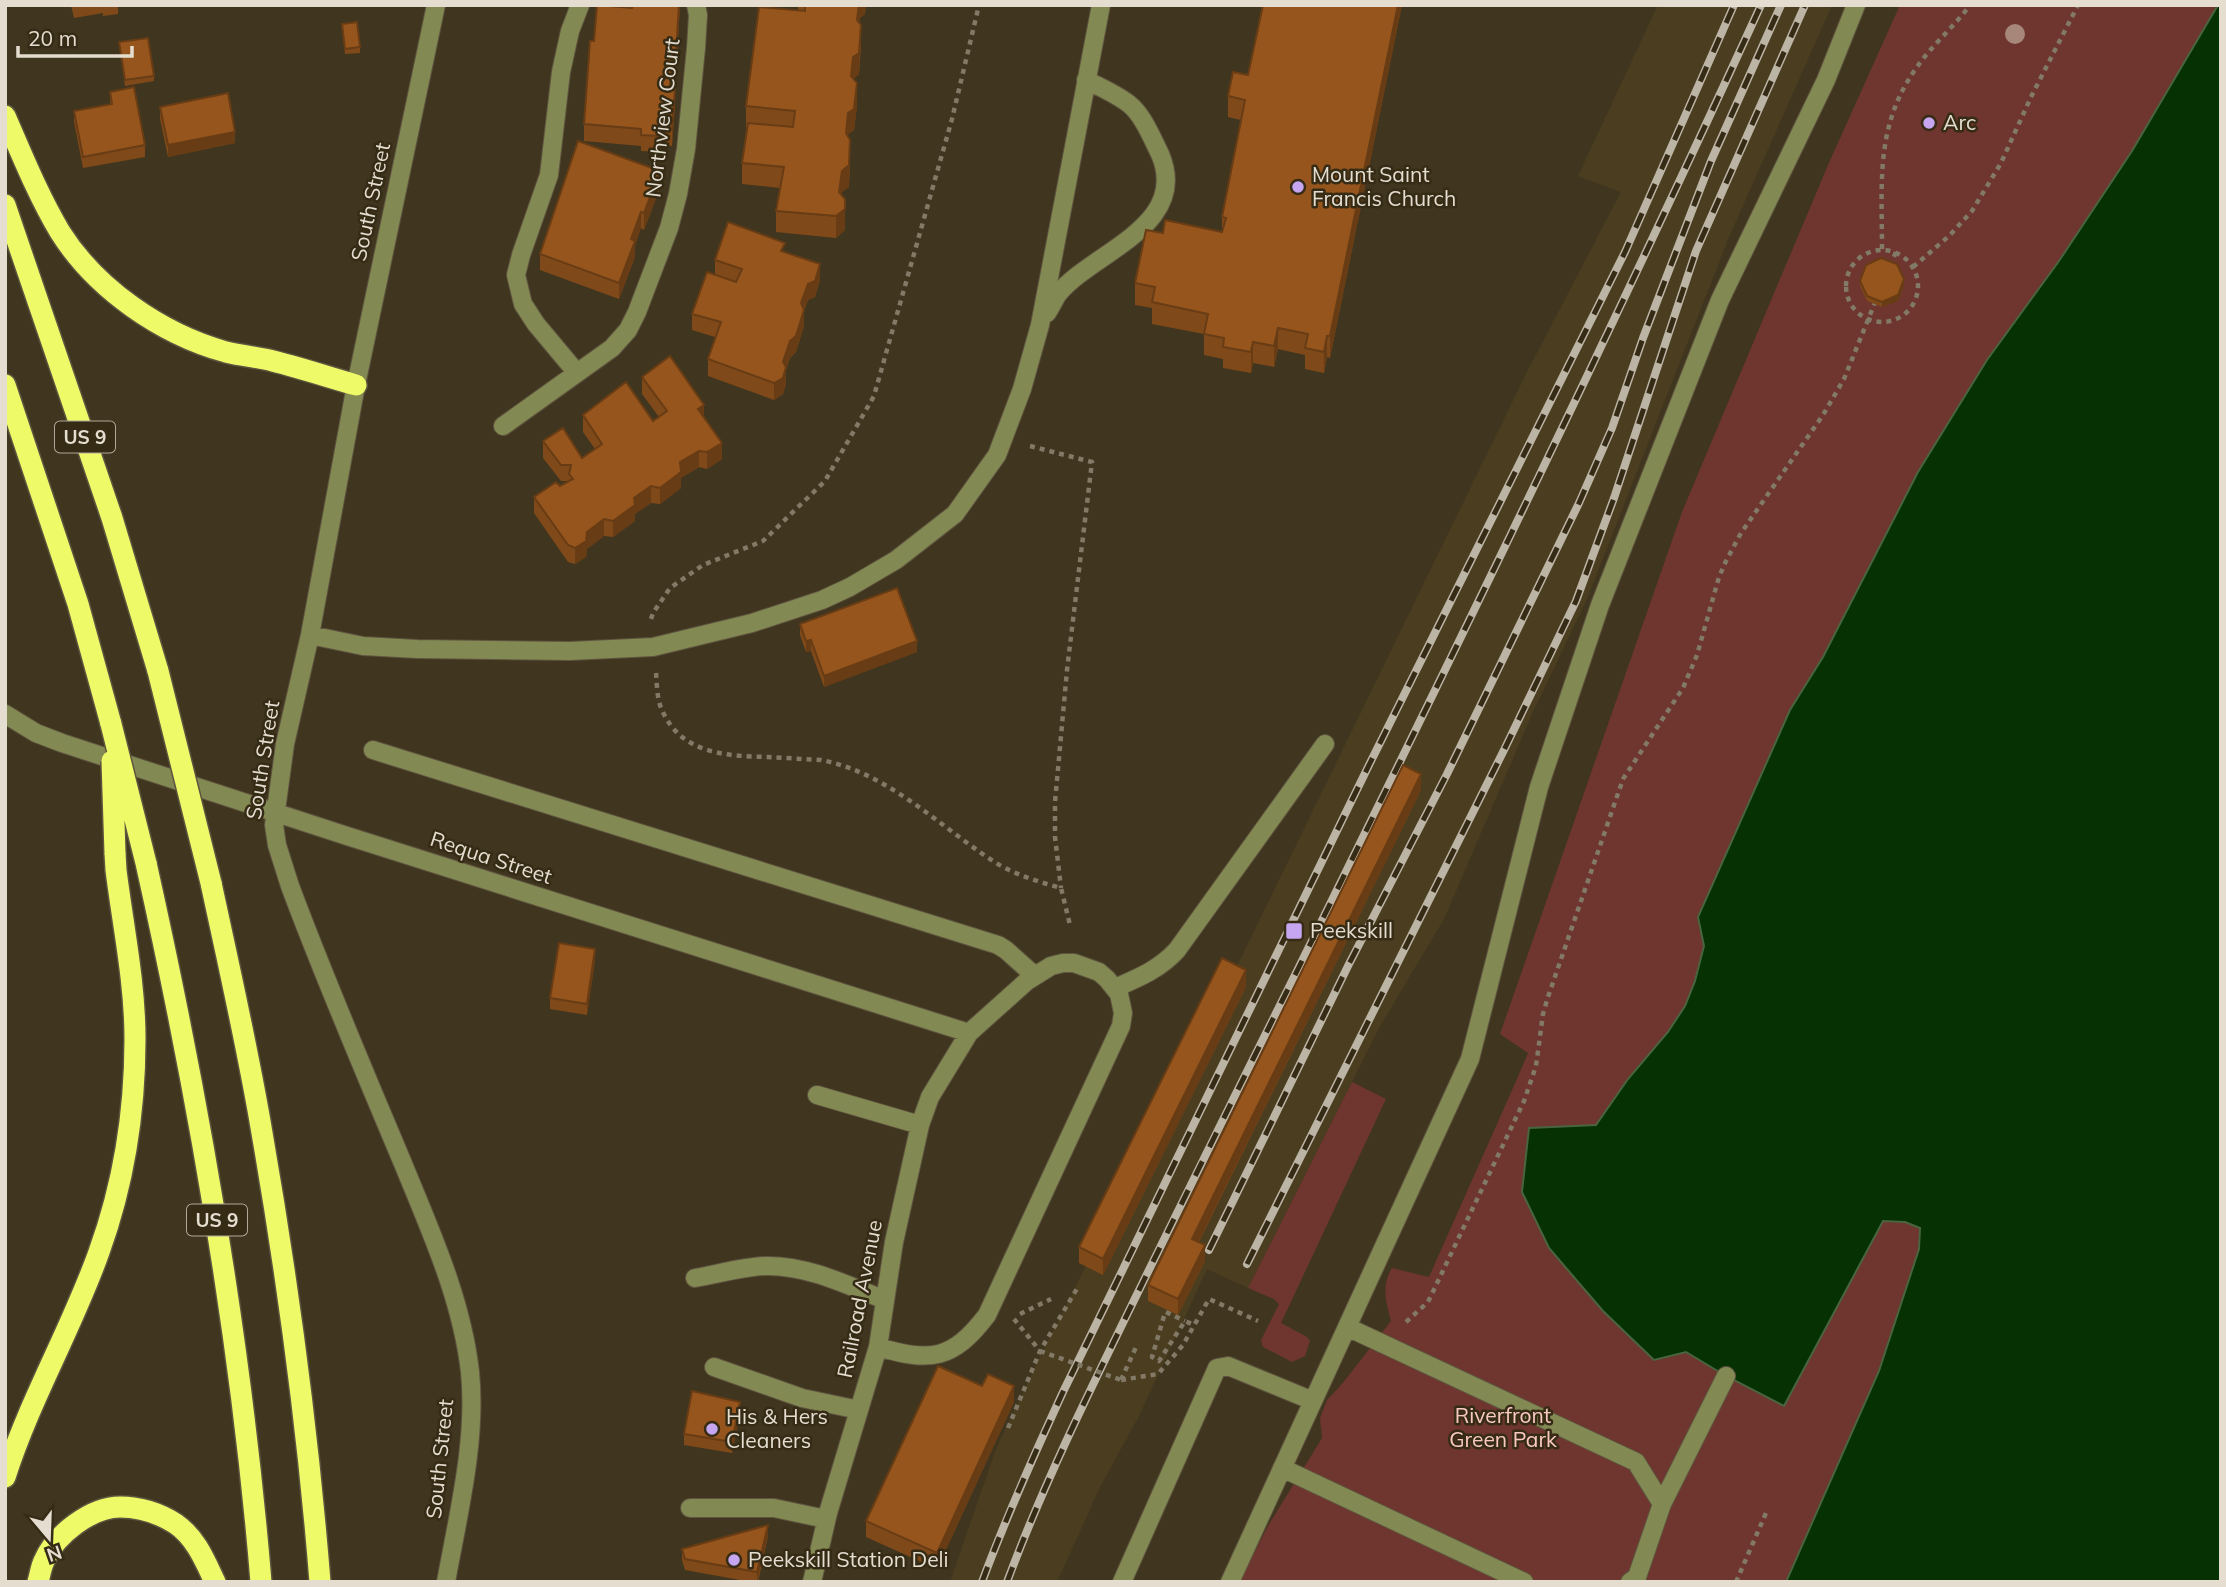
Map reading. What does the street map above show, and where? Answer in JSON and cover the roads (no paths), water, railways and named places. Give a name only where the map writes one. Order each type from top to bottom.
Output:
[{"type":"highway","points":[[5,116],[31,176],[61,233],[102,282],[131,305],[163,325],[226,352],[272,361],[356,385]]},
{"type":"highway","name":"US 9","points":[[5,205],[99,480],[158,671],[211,883],[239,1011],[284,1267],[302,1404],[320,1582]]},
{"type":"highway","name":"US 9","points":[[5,385],[69,576],[111,724],[146,863],[214,1199],[243,1406],[261,1582]]},
{"type":"highway","points":[[5,1477],[24,1423],[100,1252],[118,1193],[129,1140],[135,1037],[131,977],[116,870],[111,724]]},
{"type":"highway","points":[[38,1582],[44,1560],[61,1535],[86,1517],[117,1507],[149,1510],[178,1525],[200,1550],[215,1582]]},
{"type":"street","name":"South Street","points":[[436,5],[356,385],[310,635],[285,744],[274,825],[277,845],[290,886],[438,1249],[459,1316],[470,1373],[470,1433],[446,1582]]},
{"type":"street","points":[[577,373],[536,324],[523,303],[516,275],[549,175],[561,72],[570,31],[580,5]]},
{"type":"street","name":"Northview Court","points":[[503,426],[612,348],[628,330],[642,302],[669,228],[678,194],[686,149],[696,48],[696,5]]},
{"type":"street","points":[[310,635],[363,646],[417,649],[570,651],[653,647],[752,623],[822,600],[896,560],[955,514],[998,455],[1022,389],[1040,325],[1101,5]]},
{"type":"street","points":[[1230,1582],[1470,1059],[1539,787],[1600,605],[1720,300],[1826,80],[1856,5]]},
{"type":"street","points":[[1040,325],[1058,295],[1087,270],[1125,244],[1152,219],[1163,195],[1166,178],[1162,160],[1143,122],[1130,104],[1086,80]]},
{"type":"street","name":"Requa Street","points":[[5,714],[36,733],[62,743],[969,1033]]},
{"type":"street","points":[[878,1347],[921,1357],[935,1356],[965,1340],[987,1315],[1121,1026],[1123,1013],[1115,988],[1158,967],[1177,950],[1325,744]]},
{"type":"street","points":[[373,750],[998,945],[1035,976]]},
{"type":"street","name":"Railroad Avenue","points":[[812,1582],[826,1519],[878,1347],[894,1242],[920,1125],[930,1097],[969,1033],[1035,976],[1063,963],[1074,963],[1099,972],[1115,988]]},
{"type":"street","points":[[817,1094],[920,1125]]},
{"type":"street","points":[[695,1279],[748,1268],[782,1266],[827,1277],[885,1300]]},
{"type":"street","points":[[1347,1327],[1636,1462],[1662,1504]]},
{"type":"street","points":[[1122,1582],[1217,1368],[1228,1366],[1313,1401]]},
{"type":"street","points":[[714,1367],[790,1394],[859,1410]]},
{"type":"street","points":[[1630,1582],[1637,1577],[1662,1504],[1726,1376]]},
{"type":"street","points":[[1282,1468],[1524,1582]]},
{"type":"street","points":[[690,1508],[774,1508],[826,1519]]},
{"type":"railway","points":[[982,1582],[1063,1392],[1370,763],[1625,252],[1734,5]]},
{"type":"railway","points":[[1007,1582],[1038,1504],[1090,1390],[1532,490],[1761,5]]},
{"type":"railway","points":[[1209,1250],[1579,503],[1612,428],[1643,338],[1711,161],[1781,5]]},
{"type":"railway","points":[[1247,1264],[1576,601],[1614,498],[1696,251],[1805,5]]},
{"type":"place","name":"Arc","points":[[1929,123]]},
{"type":"place","name":"Mount Saint Francis Church","points":[[1298,187]]},
{"type":"place","name":"Peekskill","points":[[1294,931]]},
{"type":"place","name":"His & Hers Cleaners","points":[[712,1429]]},
{"type":"place","name":"Peekskill Station Deli","points":[[734,1560]]},
{"type":"park label","name":"Riverfront Green Park","points":[[1503,1428]]}]
